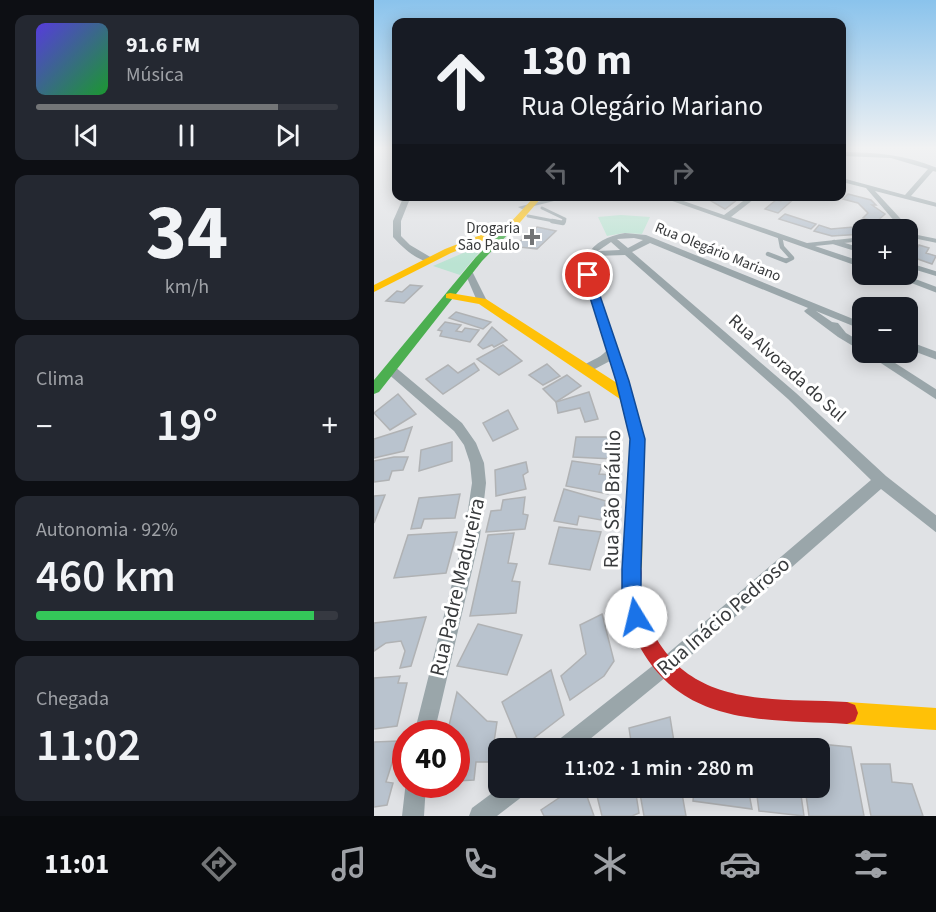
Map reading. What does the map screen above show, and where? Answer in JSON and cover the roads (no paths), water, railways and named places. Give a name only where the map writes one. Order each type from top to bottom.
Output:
[{"type":"main road","points":[[449,251],[491,234],[537,205]]},
{"type":"main road","points":[[374,289],[537,205]]},
{"type":"main road","points":[[481,255],[537,205]]},
{"type":"main road","points":[[374,389],[469,273],[491,234]]},
{"type":"main road","points":[[470,243],[481,255]]},
{"type":"main road","points":[[450,296],[482,301],[587,368],[626,396]]},
{"type":"main road","name":"Rua São Bráulio","points":[[626,396],[637,439],[632,596],[636,617],[648,641],[666,666],[685,684],[709,698],[741,705],[936,719]]},
{"type":"street","points":[[868,187],[936,205]]},
{"type":"street","points":[[868,187],[897,219]]},
{"type":"street","points":[[907,197],[917,187]]},
{"type":"street","points":[[406,201],[397,221],[397,237],[407,247],[430,260]]},
{"type":"street","points":[[677,201],[804,245],[829,246],[852,241]]},
{"type":"street","points":[[695,201],[698,208]]},
{"type":"street","points":[[725,218],[748,201]]},
{"type":"street","name":"Rua Olegário Mariano","points":[[611,238],[631,235],[649,240],[852,323]]},
{"type":"street","points":[[918,236],[936,241]]},
{"type":"street","points":[[611,238],[599,245],[592,254],[587,264],[588,275],[626,396]]},
{"type":"street","name":"Rua Alvorada do Sul","points":[[611,238],[792,396],[881,480],[936,526]]},
{"type":"street","points":[[592,254],[627,252],[649,240]]},
{"type":"street","points":[[829,246],[852,259]]},
{"type":"street","points":[[469,273],[482,301]]},
{"type":"street","points":[[918,283],[936,290]]},
{"type":"street","points":[[796,301],[852,341]]},
{"type":"street","points":[[832,315],[838,331]]},
{"type":"street","points":[[849,322],[848,330],[852,335]]},
{"type":"street","points":[[918,349],[936,356]]},
{"type":"street","points":[[587,368],[604,361],[612,351]]},
{"type":"street","points":[[886,363],[936,396]]},
{"type":"street","name":"Rua Padre Madureira","points":[[390,369],[458,427],[470,443],[477,463],[479,483],[472,536],[427,720]]},
{"type":"street","name":"Rua Inácio Pedroso","points":[[576,738],[666,666],[881,480]]},
{"type":"street","points":[[413,816],[414,798]]},
{"type":"street","points":[[480,816],[502,798]]},
{"type":"lane","points":[[537,205],[564,219],[563,223],[537,205]]},
{"type":"lane","points":[[768,254],[786,261],[792,258],[792,255],[782,247],[780,237]]},
{"type":"lane","points":[[829,246],[852,249]]},
{"type":"lane","points":[[918,268],[936,274]]},
{"type":"place","name":"Drogaria São Paulo","points":[[532,237]]}]
